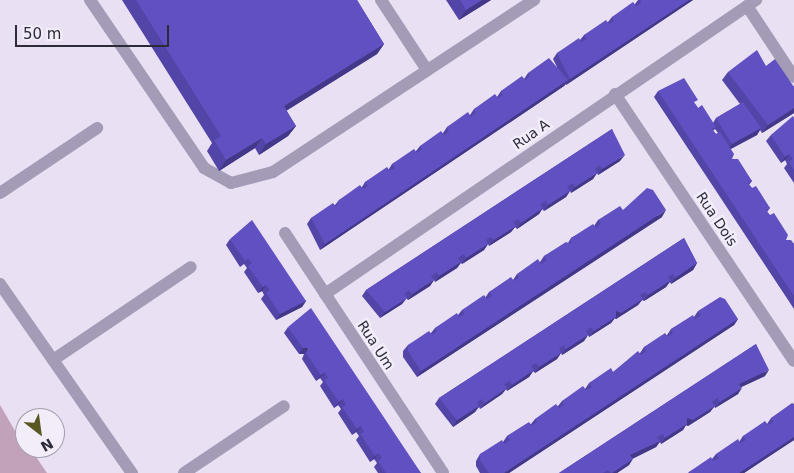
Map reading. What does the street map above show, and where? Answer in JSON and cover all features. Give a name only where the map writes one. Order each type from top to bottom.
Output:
[{"type":"street","points":[[90,0],[204,168],[231,183],[274,172],[534,0]]},
{"type":"street","points":[[381,0],[427,70]]},
{"type":"street","points":[[751,3],[794,77]]},
{"type":"street","name":"Rua A","points":[[325,294],[615,94],[751,3]]},
{"type":"street","name":"Rua Dois","points":[[615,94],[794,360]]},
{"type":"street","points":[[0,193],[97,128]]},
{"type":"street","name":"Rua Um","points":[[285,233],[443,473]]},
{"type":"street","points":[[53,360],[191,267]]},
{"type":"street","points":[[0,284],[132,473]]},
{"type":"street","points":[[184,473],[284,406]]},
{"type":"shaded area","points":[[0,405],[15,431],[15,458],[37,458],[47,473],[0,473]]},
{"type":"building","points":[[136,0],[357,0],[384,44],[284,106],[296,126],[266,144],[262,138],[226,160],[214,140],[221,136]]},
{"type":"building","points":[[460,0],[482,0],[466,10]]},
{"type":"building","points":[[640,0],[689,0],[570,79],[557,53],[579,38],[581,42],[587,39],[584,35],[606,20],[609,24],[614,21],[612,17],[633,2],[636,6],[641,3]]},
{"type":"building","points":[[757,50],[766,66],[775,59],[794,87],[794,108],[768,125],[728,72]]},
{"type":"building","points":[[549,58],[568,80],[325,244],[311,218],[333,203],[336,207],[339,200],[360,185],[363,189],[368,186],[365,182],[387,167],[390,171],[395,168],[392,164],[414,149],[417,153],[422,149],[420,146],[441,131],[444,135],[449,131],[447,127],[468,112],[471,117],[476,113],[474,109],[495,94],[498,98],[503,95],[501,91],[522,76],[525,80],[530,76],[528,73]]},
{"type":"building","points":[[684,78],[698,100],[694,102],[698,108],[702,105],[716,127],[712,129],[716,134],[720,132],[734,154],[732,159],[738,159],[752,181],[748,183],[752,188],[756,186],[770,208],[766,210],[770,215],[774,213],[788,235],[786,240],[791,240],[794,244],[794,296],[658,91]]},
{"type":"building","points":[[743,102],[761,128],[732,144],[716,118]]},
{"type":"building","points":[[793,116],[794,170],[789,162],[793,159],[789,154],[785,157],[771,135]]},
{"type":"building","points":[[612,129],[625,155],[602,169],[600,165],[595,169],[597,173],[575,187],[573,183],[567,187],[570,191],[548,205],[546,201],[540,204],[543,208],[521,223],[518,219],[513,222],[516,226],[494,240],[491,237],[486,240],[488,244],[466,258],[464,254],[458,258],[461,262],[439,276],[437,272],[431,276],[434,280],[412,294],[409,290],[404,294],[407,298],[385,312],[366,290]]},
{"type":"building","points":[[647,188],[653,190],[666,210],[421,371],[408,351],[408,345],[429,331],[432,335],[437,331],[435,328],[457,313],[459,317],[465,314],[462,310],[484,295],[487,299],[492,296],[489,292],[511,277],[514,281],[519,278],[517,274],[538,259],[541,264],[547,260],[544,256],[566,242],[571,244],[571,238],[593,224],[596,228],[601,224],[598,220],[620,206],[623,210]]},
{"type":"building","points":[[252,220],[306,301],[280,314],[266,293],[270,290],[266,285],[263,287],[248,266],[252,263],[248,258],[245,261],[230,239]]},
{"type":"building","points":[[684,238],[697,263],[675,278],[673,274],[668,277],[670,281],[648,295],[646,292],[640,295],[643,299],[621,313],[616,311],[616,317],[594,331],[591,327],[586,331],[588,335],[566,349],[564,345],[559,349],[561,353],[539,367],[536,363],[531,366],[534,370],[512,385],[510,381],[504,384],[507,388],[485,403],[482,399],[477,402],[479,406],[457,420],[439,398]]},
{"type":"building","points":[[720,297],[725,299],[738,319],[504,473],[489,473],[480,460],[480,454],[502,440],[504,444],[510,440],[507,436],[529,422],[532,426],[537,422],[535,419],[556,404],[559,408],[564,405],[562,401],[583,386],[586,390],[592,387],[589,383],[611,368],[613,372],[638,351],[641,355],[646,351],[644,347],[665,333],[668,337],[673,333],[671,329],[693,315],[695,319],[701,315],[698,311]]},
{"type":"building","points":[[311,308],[421,473],[386,473],[378,461],[382,458],[378,453],[375,456],[360,434],[364,432],[361,426],[357,429],[342,407],[346,405],[343,399],[339,402],[324,380],[328,378],[325,372],[321,375],[306,353],[309,348],[303,348],[288,327]]},
{"type":"building","points":[[756,344],[769,370],[739,384],[742,388],[720,402],[717,398],[712,402],[715,406],[693,420],[687,418],[687,424],[665,438],[663,434],[657,437],[660,441],[630,455],[633,459],[612,473],[608,470],[603,473],[559,473]]},
{"type":"building","points":[[792,403],[794,404],[794,437],[739,473],[689,472],[711,457],[713,461],[719,458],[716,454],[738,439],[740,443],[746,440],[743,436],[765,421],[768,425],[773,422],[771,418]]}]
